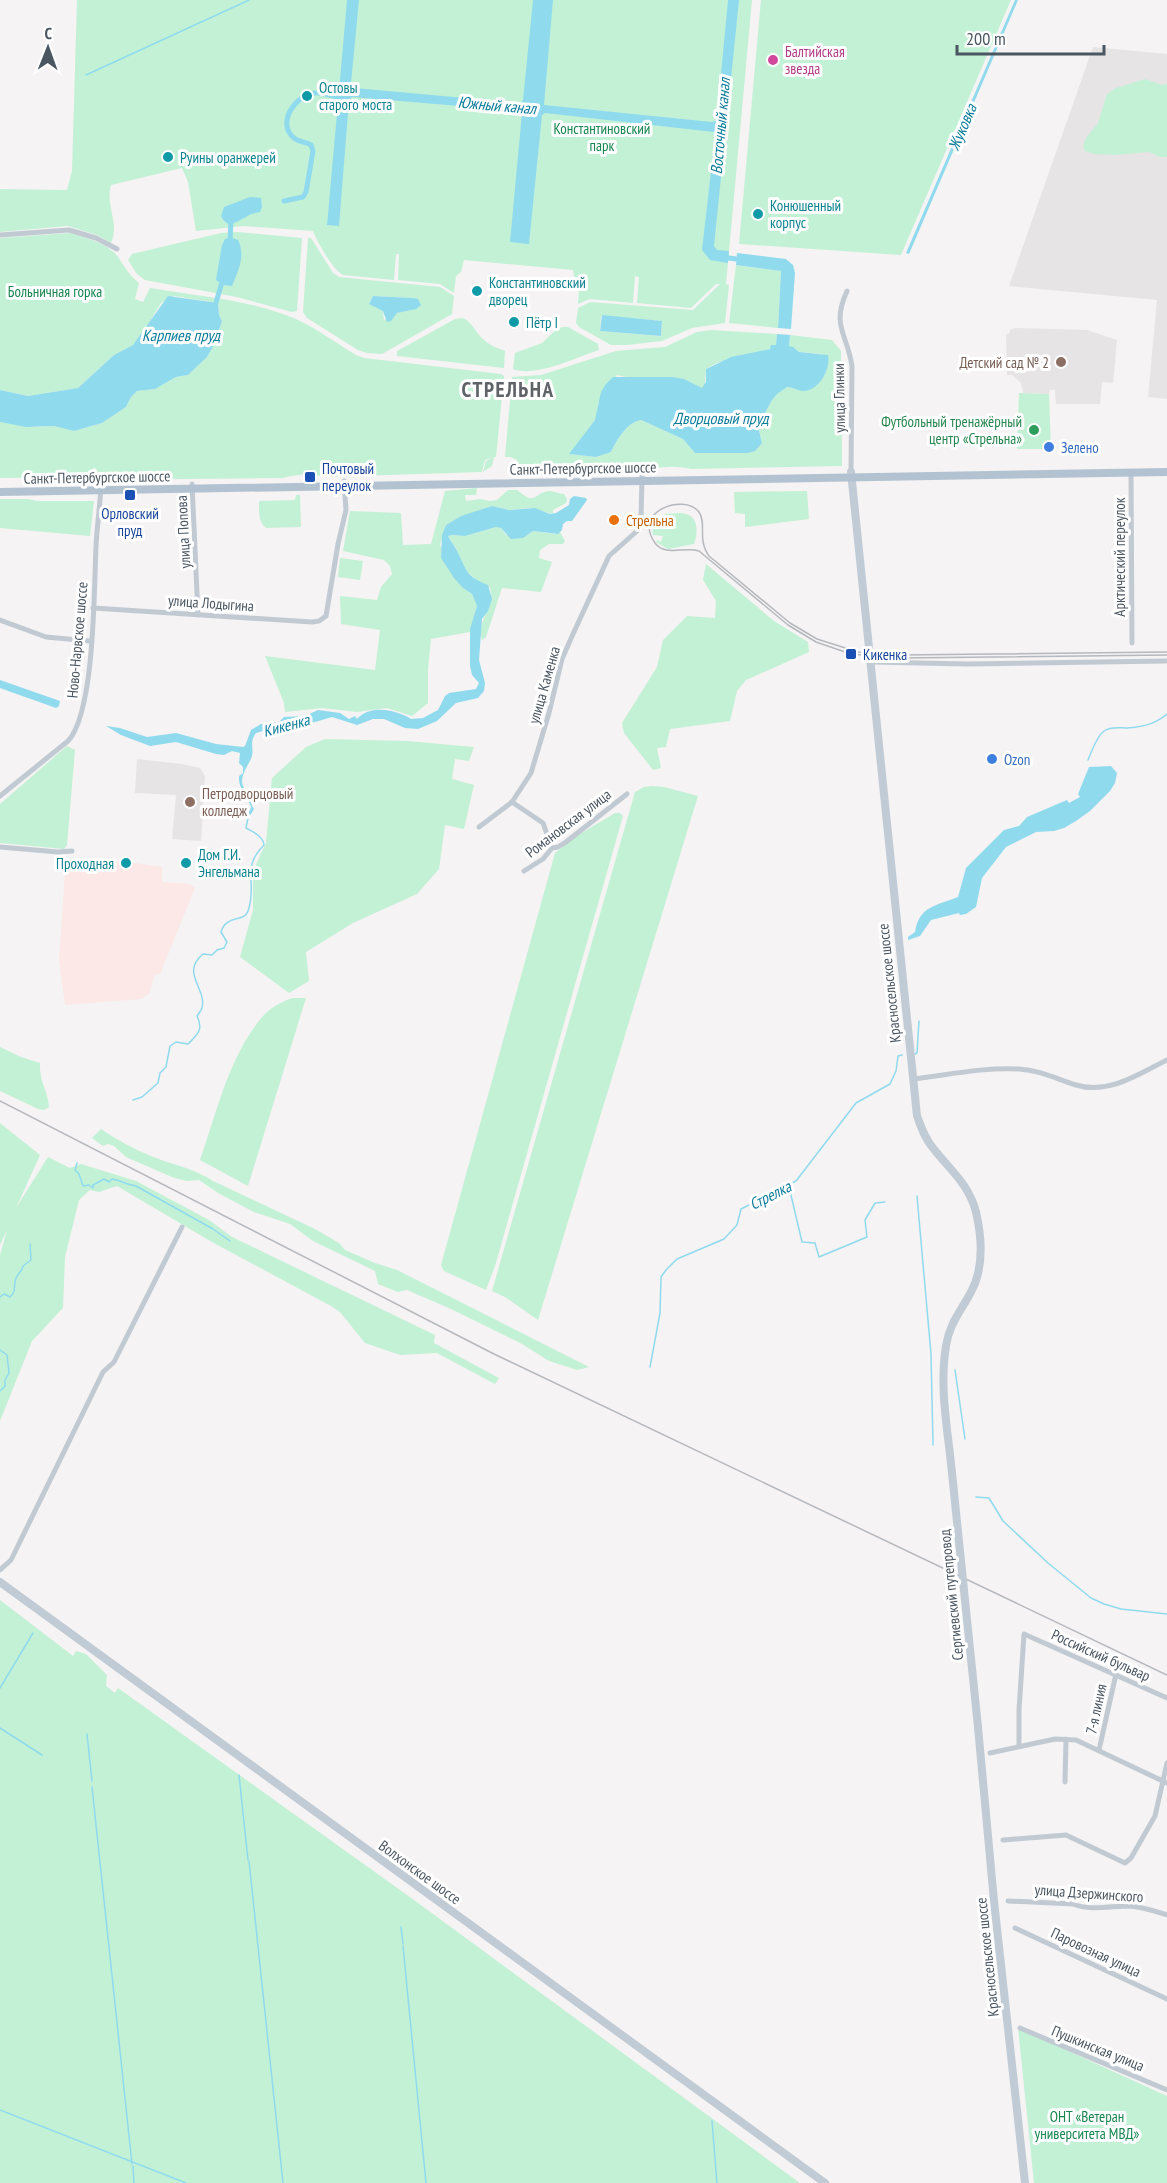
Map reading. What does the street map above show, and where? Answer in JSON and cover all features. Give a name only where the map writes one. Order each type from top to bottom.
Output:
[{"type":"main road","name":"Санкт-Петербургское шоссе","points":[[851,475],[1167,467]]},
{"type":"main road","name":"Санкт-Петербургское шоссе","points":[[0,487],[192,487],[642,478],[1167,472]]},
{"type":"main road","name":"Красносельское шоссе","points":[[851,475],[917,1116],[933,1148],[958,1175],[970,1194],[980,1236],[978,1272],[971,1292],[950,1328],[945,1353],[942,1378],[951,1459]]},
{"type":"main road","name":"Санкт-Петербургское шоссе","points":[[0,492],[101,488]]},
{"type":"main road","name":"Сергиевский путепровод","points":[[951,1459],[978,1727]]},
{"type":"main road","name":"Волхонское шоссе","points":[[0,1582],[825,2183]]},
{"type":"main road","name":"Красносельское шоссе","points":[[978,1727],[1024,2183]]},
{"type":"street","points":[[0,235],[69,230],[96,238],[117,249]]},
{"type":"street","name":"улица Глинки","points":[[847,291],[840,306],[839,324],[852,366],[851,475]]},
{"type":"street","name":"Арктический переулок","points":[[1131,472],[1132,643]]},
{"type":"street","name":"улица Каменка","points":[[478,827],[512,802],[531,773],[562,658],[600,571],[609,556],[637,531],[641,520],[642,478]]},
{"type":"street","name":"улица Лодыгина","points":[[93,608],[319,621],[326,616],[346,510],[344,484]]},
{"type":"street","name":"улица Попова","points":[[192,487],[198,615]]},
{"type":"street","name":"Ново-Нарвское шоссе","points":[[0,796],[63,745],[75,731],[88,683],[101,488]]},
{"type":"street","points":[[0,620],[46,637],[90,641]]},
{"type":"street","points":[[870,662],[969,664],[1166,661]]},
{"type":"street","name":"Романовская улица","points":[[524,871],[543,859],[552,848],[566,842],[627,794]]},
{"type":"street","points":[[512,802],[543,823],[552,848]]},
{"type":"street","points":[[0,847],[72,851]]},
{"type":"street","points":[[913,1079],[1016,1068],[1037,1072],[1086,1088],[1103,1088],[1120,1084],[1167,1060]]},
{"type":"street","points":[[0,1570],[11,1560],[103,1372],[114,1362],[182,1227]]},
{"type":"street","name":"Российский бульвар","points":[[1019,1746],[1024,1634],[1167,1698]]},
{"type":"street","name":"7-я линия","points":[[1099,1750],[1116,1674]]},
{"type":"street","points":[[990,1753],[1019,1746],[1066,1739],[1076,1740],[1165,1782]]},
{"type":"street","name":"7-я линия","points":[[1065,1782],[1066,1739]]},
{"type":"street","points":[[1003,1840],[1066,1835],[1125,1863],[1131,1858],[1155,1816],[1165,1782],[1167,1763]]},
{"type":"street","name":"улица Дзержинского","points":[[1008,1900],[1073,1904],[1082,1908],[1132,1906],[1167,1915]]},
{"type":"street","name":"Паровозная улица","points":[[1015,1928],[1167,1999]]},
{"type":"street","name":"Пушкинская улица","points":[[1020,2028],[1167,2090]]},
{"type":"shaded area","points":[[1093,47],[1167,54],[1167,399],[1148,397],[1157,300],[1009,286]]},
{"type":"shaded area","name":"Детский сад № 2","points":[[1015,328],[1087,330],[1117,340],[1113,383],[1102,382],[1100,404],[1056,404],[1055,390],[1050,390],[1049,394],[1023,393],[1021,383],[1012,375],[1007,375],[1006,334]]},
{"type":"shaded area","name":"Петродворцовый колледж","points":[[137,759],[200,768],[205,776],[201,841],[172,839],[176,795],[135,793]]},
{"type":"shaded area","points":[[66,858],[121,861],[162,867],[162,882],[189,884],[195,888],[160,974],[154,975],[150,993],[141,999],[65,1005],[59,960]]},
{"type":"green space","name":"Константиновский парк","points":[[77,0],[752,0],[726,284],[729,285],[725,323],[692,328],[662,341],[611,345],[579,327],[576,323],[578,308],[590,302],[693,310],[720,284],[716,284],[691,308],[637,303],[639,277],[635,276],[633,303],[590,299],[578,304],[579,289],[573,270],[464,260],[461,272],[456,276],[454,293],[440,284],[398,280],[399,254],[396,254],[394,280],[343,275],[321,248],[313,231],[243,226],[196,231],[188,182],[182,168],[111,185],[110,200],[114,228],[111,243],[97,235],[68,226],[0,232],[0,189],[67,190],[72,171]],"holes":[[[601,316],[662,321],[661,336],[600,331]]]},
{"type":"green space","points":[[761,0],[1011,0],[901,255],[739,244]]},
{"type":"green space","points":[[1145,79],[1162,85],[1167,84],[1167,157],[1160,157],[1149,152],[1114,155],[1085,151],[1083,146],[1086,138],[1098,123],[1107,94],[1116,88]]},
{"type":"green space","points":[[237,232],[302,238],[297,311],[292,312],[237,297],[145,280],[137,274],[128,260],[132,254],[221,233]]},
{"type":"green space","name":"Больничная горка","points":[[70,233],[96,242],[114,252],[139,283],[135,299],[143,302],[150,288],[243,303],[296,319],[364,358],[501,374],[504,376],[496,457],[494,457],[492,466],[483,472],[486,461],[493,457],[485,460],[482,472],[325,477],[304,474],[283,478],[99,480],[88,477],[0,478],[0,422],[34,427],[54,426],[74,431],[102,423],[126,407],[137,391],[155,389],[176,377],[188,375],[207,357],[214,345],[222,321],[218,303],[174,296],[161,303],[133,345],[114,355],[78,388],[28,396],[0,390],[0,238]]},
{"type":"green space","points":[[308,238],[311,238],[333,273],[339,277],[440,287],[454,296],[452,314],[382,354],[358,350],[307,318],[303,312]],"holes":[[[373,296],[414,298],[419,307],[400,312],[384,320],[383,311],[369,303]]]},
{"type":"green space","points":[[736,265],[781,271],[778,328],[729,323]]},
{"type":"green space","points":[[462,318],[468,321],[485,341],[505,351],[504,368],[397,356],[397,351],[455,319]]},
{"type":"green space","points":[[568,327],[598,344],[599,350],[544,369],[522,371],[513,369],[515,353],[542,343],[558,328]]},
{"type":"green space","points":[[711,330],[777,334],[776,345],[760,352],[723,361],[706,369],[705,386],[702,388],[672,377],[631,378],[617,375],[598,404],[598,415],[570,454],[596,457],[611,452],[626,428],[641,420],[683,439],[695,453],[748,453],[762,443],[758,426],[776,394],[787,387],[809,389],[817,384],[825,374],[822,354],[799,352],[789,346],[790,335],[832,340],[841,351],[842,466],[519,471],[517,460],[505,457],[512,377],[541,375],[616,351],[665,347],[697,332]]},
{"type":"green space","name":"Футбольный тренажёрный центр «Стрельна»","points":[[1019,393],[1049,394],[1051,449],[1017,449]]},
{"type":"green space","points":[[477,488],[476,495],[465,495],[466,501],[497,500],[508,490],[517,490],[528,498],[551,491],[564,494],[567,499],[566,503],[553,510],[553,514],[530,508],[509,510],[492,506],[460,517],[446,525],[440,545],[463,588],[472,594],[477,606],[470,632],[431,639],[428,703],[412,716],[387,708],[357,712],[322,708],[285,712],[284,703],[265,656],[375,670],[380,630],[341,624],[340,596],[377,600],[381,587],[392,574],[390,566],[384,560],[343,551],[350,511],[401,513],[403,545],[431,544],[445,491]]},
{"type":"green space","points":[[807,491],[809,519],[745,527],[745,514],[735,513],[734,492]]},
{"type":"green space","points":[[296,495],[300,495],[301,527],[266,528],[263,525],[259,513],[259,501],[295,500]]},
{"type":"green space","points":[[0,499],[94,501],[90,536],[0,528]]},
{"type":"green space","points":[[684,513],[693,519],[697,531],[694,544],[668,549],[656,542],[657,540],[661,542],[663,536],[653,535],[654,525],[659,517],[666,514]]},
{"type":"green space","points":[[496,527],[501,528],[506,535],[528,535],[533,531],[554,534],[560,532],[565,541],[563,544],[549,544],[540,550],[539,558],[552,562],[541,592],[502,588],[486,637],[482,640],[481,626],[490,602],[490,588],[464,569],[456,548],[448,536],[465,536]]},
{"type":"green space","points":[[340,558],[363,561],[360,580],[338,577]]},
{"type":"green space","points":[[706,564],[774,621],[808,642],[809,652],[746,680],[737,691],[730,721],[670,729],[666,747],[657,748],[661,768],[653,770],[624,733],[622,723],[657,667],[663,640],[687,616],[715,618],[716,601],[703,580]]},
{"type":"green space","points":[[325,739],[407,741],[474,747],[469,761],[455,759],[452,779],[474,785],[464,829],[445,825],[439,869],[417,894],[353,923],[306,952],[309,981],[289,993],[240,957],[253,910],[253,871],[266,843],[272,778],[306,747]]},
{"type":"green space","points":[[67,746],[75,750],[67,845],[64,849],[0,843],[0,804]]},
{"type":"green space","points":[[652,786],[698,796],[538,1320],[505,1297],[492,1291],[635,792]]},
{"type":"green space","points":[[615,813],[623,816],[495,1266],[486,1290],[444,1271],[441,1265],[555,853],[575,837]]},
{"type":"green space","points":[[292,998],[306,998],[248,1186],[200,1160],[224,1088],[248,1037],[269,1010]]},
{"type":"green space","points":[[0,1047],[40,1063],[49,1107],[44,1110],[38,1109],[0,1091]]},
{"type":"green space","points":[[0,1123],[40,1155],[16,1208],[48,1157],[70,1168],[81,1164],[136,1181],[209,1220],[232,1237],[435,1335],[434,1343],[499,1378],[495,1384],[437,1353],[400,1355],[365,1343],[340,1312],[331,1306],[212,1242],[117,1186],[99,1192],[90,1190],[79,1200],[65,1257],[63,1308],[32,1341],[0,1421],[0,1255],[7,1230],[0,1245]]},
{"type":"green space","points":[[101,1129],[138,1150],[198,1173],[317,1230],[339,1243],[345,1250],[397,1270],[589,1367],[577,1370],[549,1361],[522,1344],[451,1309],[407,1290],[398,1292],[378,1284],[375,1271],[313,1241],[290,1224],[254,1212],[199,1180],[186,1181],[172,1177],[126,1157],[114,1146],[108,1144],[103,1146],[92,1138]]},
{"type":"green space","points":[[0,1600],[73,1656],[76,1651],[86,1654],[107,1675],[106,1686],[115,1693],[118,1688],[414,1900],[800,2183],[0,2183]]},
{"type":"green space","name":"ОНТ «Ветеран университета МВД»","points":[[1018,2028],[1167,2096],[1167,2183],[1034,2183]]},
{"type":"water","points":[[347,0],[359,0],[351,83],[354,88],[521,103],[533,0],[553,0],[544,105],[712,122],[717,116],[728,0],[739,0],[714,246],[717,250],[729,251],[728,263],[710,260],[702,250],[714,132],[545,113],[542,115],[529,244],[510,242],[522,113],[520,111],[352,97],[349,101],[339,226],[327,225],[338,102],[332,98],[332,95],[337,95],[339,92]]},
{"type":"water","name":"Жуковка","points":[[1015,0],[1018,0],[909,254],[906,253]]},
{"type":"water","points":[[250,197],[261,198],[260,212],[232,224],[226,223],[221,216],[224,207]]},
{"type":"water","points":[[230,237],[238,240],[241,252],[237,275],[232,286],[223,285],[216,280],[222,245],[225,239]]},
{"type":"water","points":[[737,253],[786,259],[793,265],[795,273],[791,329],[778,328],[781,271],[736,265]]},
{"type":"water","name":"Карпиев пруд","points":[[168,296],[218,303],[222,321],[214,345],[207,357],[188,375],[176,377],[155,389],[137,391],[126,407],[102,423],[74,431],[54,426],[26,427],[0,422],[0,390],[28,396],[78,388],[114,355],[133,345]]},
{"type":"water","points":[[373,296],[414,298],[418,299],[421,305],[416,309],[397,313],[391,321],[387,322],[383,311],[369,304]]},
{"type":"water","points":[[602,315],[662,321],[661,336],[600,331]]},
{"type":"water","name":"Дворцовый пруд","points":[[777,334],[790,335],[789,346],[799,352],[828,355],[828,367],[814,388],[802,391],[787,387],[777,394],[758,426],[762,443],[755,451],[695,453],[683,439],[641,420],[626,428],[611,452],[596,457],[569,454],[595,420],[601,392],[613,377],[672,377],[684,379],[702,388],[706,382],[706,369],[731,357],[770,349],[771,345],[776,345]]},
{"type":"water","points":[[574,496],[587,500],[572,521],[563,524],[558,534],[533,531],[523,538],[511,539],[501,528],[496,527],[465,536],[448,536],[464,567],[474,578],[488,585],[492,599],[482,619],[479,660],[485,683],[484,691],[478,698],[456,703],[437,721],[418,729],[405,728],[384,719],[373,719],[357,725],[332,717],[315,722],[280,726],[256,733],[252,742],[252,756],[242,778],[243,786],[254,809],[248,819],[251,807],[240,785],[239,776],[243,773],[243,767],[239,763],[240,753],[232,751],[224,755],[216,754],[176,742],[150,746],[121,735],[106,726],[147,737],[176,733],[216,744],[243,747],[251,730],[261,724],[279,722],[284,717],[305,716],[318,710],[340,713],[349,719],[355,716],[357,719],[369,711],[376,710],[391,711],[411,719],[423,718],[438,710],[449,693],[476,689],[479,683],[472,675],[470,666],[470,629],[477,606],[472,594],[454,578],[441,558],[442,535],[446,525],[461,516],[492,506],[509,510],[535,508],[550,514],[556,513],[569,505],[570,499]]},
{"type":"water","points":[[0,680],[60,701],[59,706],[56,708],[0,688]]},
{"type":"water","points":[[1111,766],[1117,773],[1115,783],[1090,811],[1064,828],[1036,832],[1006,847],[982,878],[976,907],[966,914],[960,915],[959,913],[931,920],[920,936],[908,940],[908,937],[915,932],[920,917],[925,912],[936,905],[958,897],[966,868],[1004,830],[1019,826],[1027,817],[1080,797],[1078,794],[1089,767]]},
{"type":"waterway","points":[[86,75],[249,0]]},
{"type":"waterway","points":[[284,201],[303,197],[306,192],[313,151],[311,145],[294,138],[289,132],[287,118],[290,111],[300,99],[307,95],[317,93],[337,97]]},
{"type":"waterway","points":[[230,244],[231,217]]},
{"type":"waterway","points":[[722,257],[743,260]]},
{"type":"waterway","points":[[215,306],[223,279]]},
{"type":"waterway","points":[[1088,760],[1096,740],[1107,729],[1144,726],[1167,714]]},
{"type":"waterway","name":"Кикенка","points":[[133,1100],[142,1097],[158,1083],[160,1073],[166,1067],[170,1046],[176,1042],[188,1044],[200,1029],[197,1016],[203,1001],[194,968],[203,954],[212,955],[224,948],[227,942],[221,932],[223,926],[246,915],[251,901],[251,869],[257,854],[264,845],[260,837],[246,828],[248,818]]},
{"type":"waterway","name":"Стрелка","points":[[915,1054],[917,1053],[919,1021]]},
{"type":"waterway","name":"Стрелка","points":[[650,1367],[660,1313],[661,1277],[666,1270],[677,1259],[724,1239],[737,1225],[741,1209],[796,1181],[856,1103],[890,1084],[896,1071],[898,1056],[902,1055]]},
{"type":"waterway","points":[[77,1163],[75,1170],[83,1186],[89,1185],[93,1188],[93,1185],[104,1179],[109,1182],[112,1179],[118,1180],[136,1186],[230,1241]]},
{"type":"waterway","points":[[787,1188],[790,1191],[802,1242],[815,1243],[819,1257],[867,1237],[865,1220],[875,1203],[885,1202]]},
{"type":"waterway","points":[[917,1196],[931,1354],[933,1445]]},
{"type":"waterway","name":"Кикенка","points":[[0,1297],[4,1294],[10,1297],[13,1293],[17,1276],[23,1266],[31,1260],[30,1244]]},
{"type":"waterway","name":"Кикенка","points":[[0,1350],[7,1355],[9,1373],[5,1386],[0,1391]]},
{"type":"waterway","points":[[955,1370],[965,1439]]},
{"type":"waterway","points":[[976,1497],[989,1498],[1003,1521],[1048,1563],[1091,1598],[1121,1609],[1167,1614]]},
{"type":"waterway","points":[[0,1688],[33,1633]]},
{"type":"waterway","points":[[0,1728],[42,1755]]},
{"type":"waterway","points":[[87,1734],[92,1781]]},
{"type":"waterway","points":[[239,1775],[248,1860]]},
{"type":"waterway","points":[[92,1787],[132,2164]]},
{"type":"waterway","points":[[249,1861],[283,2183]]},
{"type":"waterway","points":[[401,1927],[403,1944]]},
{"type":"waterway","points":[[403,1946],[426,2183]]},
{"type":"waterway","points":[[0,2110],[186,2183]]},
{"type":"waterway","points":[[712,2121],[717,2183]]},
{"type":"waterway","points":[[133,2166],[134,2183]]},
{"type":"tram line","points":[[1167,652],[898,655],[858,652],[817,639],[790,623],[709,556],[705,550],[701,516],[692,507],[683,504],[663,508],[650,522],[650,532],[659,547],[670,550],[699,551],[788,625],[816,642],[851,654],[898,658],[1167,655]]},
{"type":"railway","points":[[0,1101],[494,1354],[1167,1675]]},
{"type":"place","name":"Балтийская звезда","points":[[773,60]]},
{"type":"place","name":"Остовы старого моста","points":[[307,96]]},
{"type":"place","name":"Руины оранжерей","points":[[168,157]]},
{"type":"place","name":"Конюшенный корпус","points":[[758,214]]},
{"type":"place","name":"Константиновский дворец","points":[[477,291]]},
{"type":"place","name":"Пётр I","points":[[514,322]]},
{"type":"place","name":"Детский сад № 2","points":[[1061,362]]},
{"type":"place","name":"Футбольный тренажёрный центр «Стрельна»","points":[[1034,430]]},
{"type":"place","name":"Зелено","points":[[1049,447]]},
{"type":"place","name":"Почтовый переулок","points":[[310,477]]},
{"type":"place","name":"Орловский пруд","points":[[130,495]]},
{"type":"place","name":"Стрельна","points":[[614,520]]},
{"type":"place","name":"Кикенка","points":[[851,654]]},
{"type":"place","name":"Ozon","points":[[992,759]]},
{"type":"place","name":"Петродворцовый колледж","points":[[190,802]]},
{"type":"place","name":"Проходная","points":[[126,863]]},
{"type":"place","name":"Дом Г.И. Энгельмана","points":[[186,863]]},
{"type":"district","name":"СТРЕЛЬНА","points":[[508,389]]},
{"type":"water label","name":"Южный канал","points":[[497,105]]},
{"type":"water label","name":"Восточный канал","points":[[720,126]]}]
